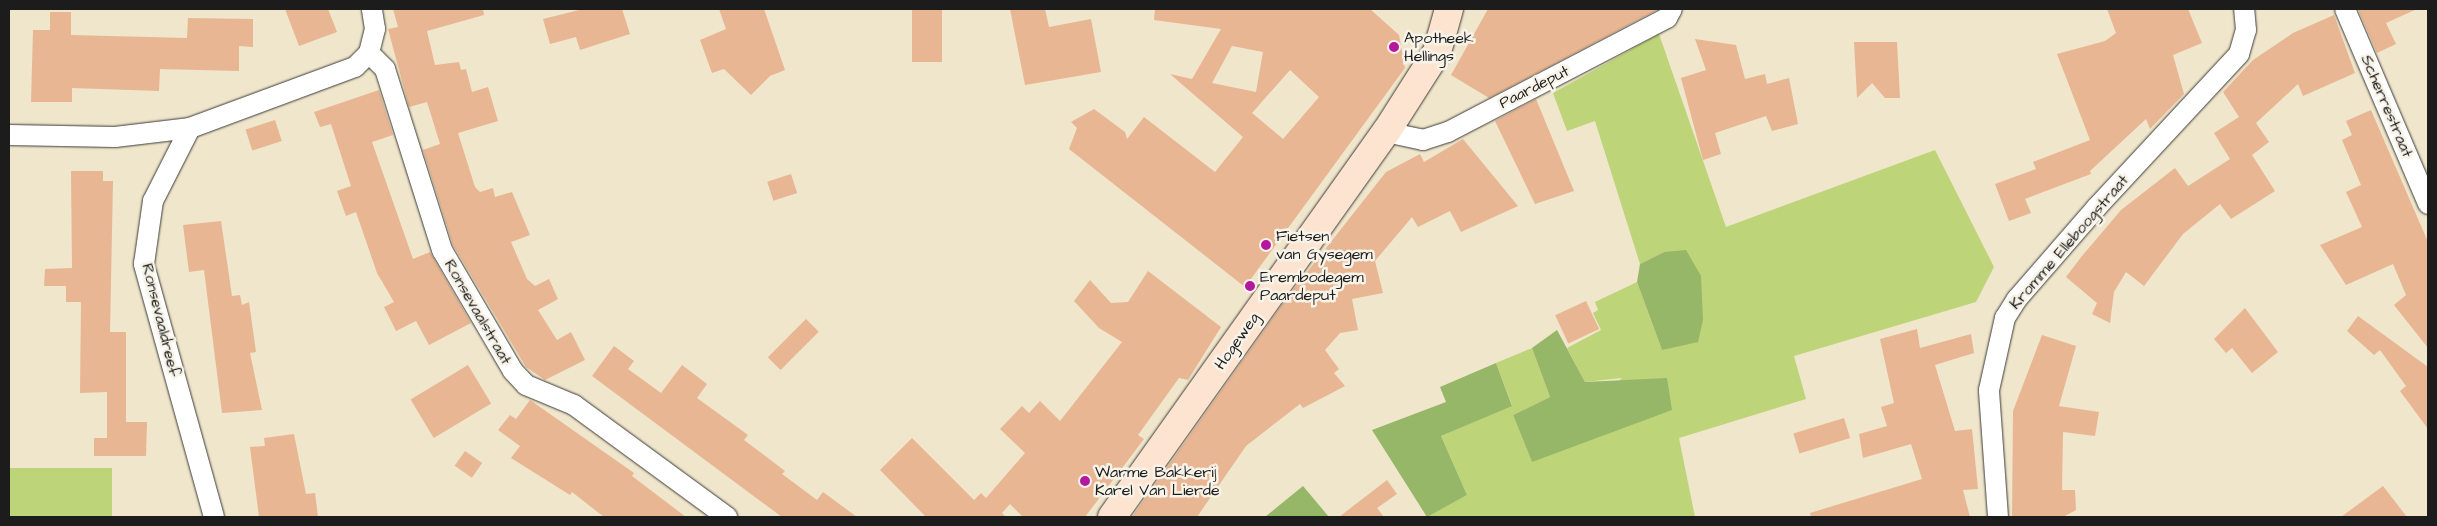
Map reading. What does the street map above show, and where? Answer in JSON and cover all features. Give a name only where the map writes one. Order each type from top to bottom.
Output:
[{"type":"street","points":[[9,135],[115,137],[190,128],[355,67],[369,53],[375,29],[372,9]]},
{"type":"street","name":"Hogeweg","points":[[1112,517],[1386,132],[1437,52],[1449,9]]},
{"type":"street","name":"Paardeput","points":[[1386,132],[1423,140],[1448,132],[1667,18],[1672,9]]},
{"type":"street","name":"Kromme Elleboogstraat","points":[[1998,517],[1989,390],[2005,318],[2017,299],[2096,208],[2240,54],[2246,30],[2244,9]]},
{"type":"street","name":"Scherrestraat","points":[[2345,9],[2428,204]]},
{"type":"street","name":"Ronsevaalstraat","points":[[369,53],[385,69],[442,250],[513,371],[526,385],[574,405],[727,517]]},
{"type":"street","name":"Ronsevaaldreef","points":[[190,128],[153,201],[144,264],[214,517]]},
{"type":"green space","points":[[1659,34],[1726,227],[1935,150],[1994,267],[1976,302],[1794,356],[1806,399],[1679,438],[1695,517],[1426,517],[1467,495],[1441,436],[1512,405],[1496,363],[1532,348],[1550,397],[1513,415],[1532,462],[1622,378],[1585,382],[1567,348],[1601,330],[1593,313],[1598,310],[1595,302],[1637,282],[1662,350],[1664,252],[1640,264],[1595,121],[1567,131],[1553,93]]},
{"type":"green space","points":[[1686,250],[1701,276],[1703,320],[1698,342],[1662,350],[1637,282],[1640,264],[1664,252]]},
{"type":"green space","points":[[1557,330],[1585,382],[1667,378],[1672,410],[1532,462],[1513,415],[1550,397],[1532,348]]},
{"type":"green space","points":[[1496,363],[1512,406],[1441,436],[1467,495],[1427,517],[1372,430],[1446,402],[1440,387]]},
{"type":"green space","points":[[9,468],[112,468],[112,517],[9,517]]},
{"type":"green space","points":[[1303,486],[1329,517],[1265,517]]},
{"type":"building","points":[[285,9],[328,9],[337,32],[299,46]]},
{"type":"building","points":[[393,9],[483,9],[484,15],[427,31],[435,65],[459,62],[461,70],[466,69],[472,92],[488,87],[498,121],[458,133],[475,187],[480,192],[493,188],[495,197],[512,192],[530,235],[511,242],[527,279],[535,286],[549,279],[558,299],[538,310],[557,340],[571,332],[585,360],[545,380],[526,367],[453,245],[423,150],[440,144],[427,102],[409,107],[388,29],[398,27]]},
{"type":"building","points":[[583,9],[622,9],[630,34],[580,50],[576,37],[550,44],[543,19]]},
{"type":"building","points":[[719,9],[764,9],[785,70],[770,76],[751,95],[724,69],[712,73],[700,40],[726,29]]},
{"type":"building","points":[[912,9],[942,9],[942,62],[912,62]]},
{"type":"building","points":[[1010,9],[1045,9],[1049,27],[1091,19],[1101,72],[1025,85]]},
{"type":"building","points":[[1155,9],[1370,9],[1399,35],[1405,68],[1245,287],[1069,149],[1077,128],[1071,122],[1094,109],[1125,132],[1127,139],[1144,117],[1215,172],[1243,137],[1170,74],[1192,79],[1221,29],[1154,20]],"holes":[[[1232,46],[1263,52],[1256,92],[1212,83]],[[1290,70],[1319,97],[1283,139],[1252,113]]]},
{"type":"building","points":[[1488,9],[1659,9],[1489,98],[1451,75]]},
{"type":"building","points":[[2107,9],[2188,9],[2202,43],[2173,55],[2184,94],[2150,129],[2146,119],[2090,171],[2091,174],[2025,199],[2031,213],[2009,221],[1995,184],[2036,169],[2033,162],[2090,140],[2057,54],[2105,41],[2116,33]]},
{"type":"building","points":[[2358,9],[2417,9],[2386,23],[2396,44],[2377,53]]},
{"type":"building","points":[[50,12],[71,12],[71,35],[187,38],[188,18],[253,19],[253,47],[239,46],[239,71],[160,69],[159,91],[72,88],[72,102],[31,102],[33,30],[50,30]]},
{"type":"building","points":[[2334,15],[2355,73],[2303,96],[2298,84],[2256,123],[2269,142],[2252,155],[2275,191],[2231,219],[2220,204],[2183,234],[2144,286],[2126,272],[2114,292],[2110,323],[2092,314],[2097,303],[2066,277],[2082,256],[2121,210],[2175,168],[2188,186],[2230,159],[2214,133],[2239,117],[2223,92],[2253,60],[2293,33]]},
{"type":"building","points":[[1695,39],[1736,45],[1745,79],[1765,74],[1767,84],[1789,78],[1798,124],[1772,131],[1766,116],[1715,133],[1721,154],[1703,160],[1681,78],[1706,70]]},
{"type":"building","points":[[1854,42],[1897,42],[1900,98],[1885,98],[1872,83],[1857,98]]},
{"type":"building","points":[[379,90],[393,135],[372,142],[413,259],[430,252],[471,323],[429,345],[416,321],[396,331],[384,307],[394,302],[377,273],[356,212],[346,216],[337,191],[351,186],[331,124],[320,127],[314,112]]},
{"type":"building","points":[[1536,99],[1574,191],[1535,204],[1495,121]]},
{"type":"building","points":[[2371,110],[2428,242],[2428,348],[2394,305],[2406,295],[2393,264],[2346,285],[2320,245],[2362,227],[2346,192],[2361,185],[2342,140],[2352,135],[2346,121]]},
{"type":"building","points":[[275,120],[282,141],[252,151],[246,130]]},
{"type":"building","points":[[1463,139],[1518,206],[1461,232],[1450,211],[1418,227],[1412,217],[1375,261],[1383,293],[1352,299],[1358,330],[1340,333],[1325,350],[1339,369],[1334,373],[1345,386],[1303,408],[1300,404],[1246,446],[1197,517],[1132,517],[1289,295],[1386,172],[1420,154],[1424,162]]},
{"type":"building","points":[[71,171],[103,171],[103,181],[113,181],[110,332],[126,332],[126,422],[147,422],[146,456],[94,456],[94,438],[107,438],[107,392],[80,393],[81,302],[66,302],[66,286],[44,286],[45,269],[72,268]]},
{"type":"building","points":[[791,174],[797,193],[773,201],[767,182]]},
{"type":"building","points":[[221,221],[232,296],[240,295],[242,305],[249,302],[256,352],[250,353],[262,410],[222,413],[204,270],[189,272],[183,225]]},
{"type":"building","points":[[1148,271],[1221,327],[1188,380],[1179,378],[1138,435],[1144,439],[1085,517],[1023,517],[1010,504],[1002,513],[1006,517],[926,517],[880,470],[912,438],[974,500],[981,493],[986,498],[1025,453],[1000,429],[1022,406],[1029,413],[1040,401],[1060,421],[1122,342],[1099,328],[1074,301],[1090,280],[1111,303],[1128,302]]},
{"type":"building","points":[[1586,301],[1599,329],[1568,343],[1555,315]]},
{"type":"building","points":[[2245,308],[2278,352],[2252,373],[2232,348],[2226,353],[2214,339]]},
{"type":"building","points":[[2358,316],[2428,367],[2428,429],[2400,391],[2406,386],[2380,350],[2374,355],[2347,331]]},
{"type":"building","points":[[806,319],[819,332],[781,370],[768,357]]},
{"type":"building","points":[[1917,329],[1920,348],[1971,334],[1974,353],[1935,365],[1955,431],[1972,429],[1978,489],[1963,490],[1970,517],[1811,517],[1810,513],[1922,479],[1911,444],[1863,458],[1859,434],[1887,426],[1881,407],[1894,403],[1880,339]]},
{"type":"building","points":[[2042,335],[2076,346],[2059,406],[2099,412],[2095,436],[2063,432],[2062,490],[2075,490],[2076,510],[2063,517],[2012,517],[2013,411]]},
{"type":"building","points":[[614,346],[634,361],[628,369],[661,393],[682,365],[707,384],[697,398],[748,435],[744,440],[785,471],[782,474],[817,500],[823,492],[857,517],[782,517],[592,376]]},
{"type":"building","points":[[468,365],[491,404],[434,438],[411,400]]},
{"type":"building","points":[[530,400],[634,473],[632,476],[686,517],[604,517],[572,492],[570,495],[511,458],[520,446],[498,430],[510,415],[516,419]]},
{"type":"building","points":[[1844,418],[1850,438],[1799,454],[1793,433]]},
{"type":"building","points":[[294,434],[306,494],[315,493],[318,517],[259,517],[250,447],[265,446],[264,438]]},
{"type":"building","points":[[465,451],[482,463],[472,478],[455,466]]},
{"type":"building","points":[[1387,480],[1397,494],[1377,508],[1384,517],[1339,517]]},
{"type":"building","points":[[2383,486],[2407,517],[2341,517]]},
{"type":"place","name":"Apotheek Hellings","points":[[1394,47]]},
{"type":"place","name":"Fietsen van Gysegem","points":[[1266,245]]},
{"type":"place","name":"Erembodegem Paardeput","points":[[1250,286]]},
{"type":"place","name":"Warme Bakkerij Karel Van Lierde","points":[[1085,481]]}]
